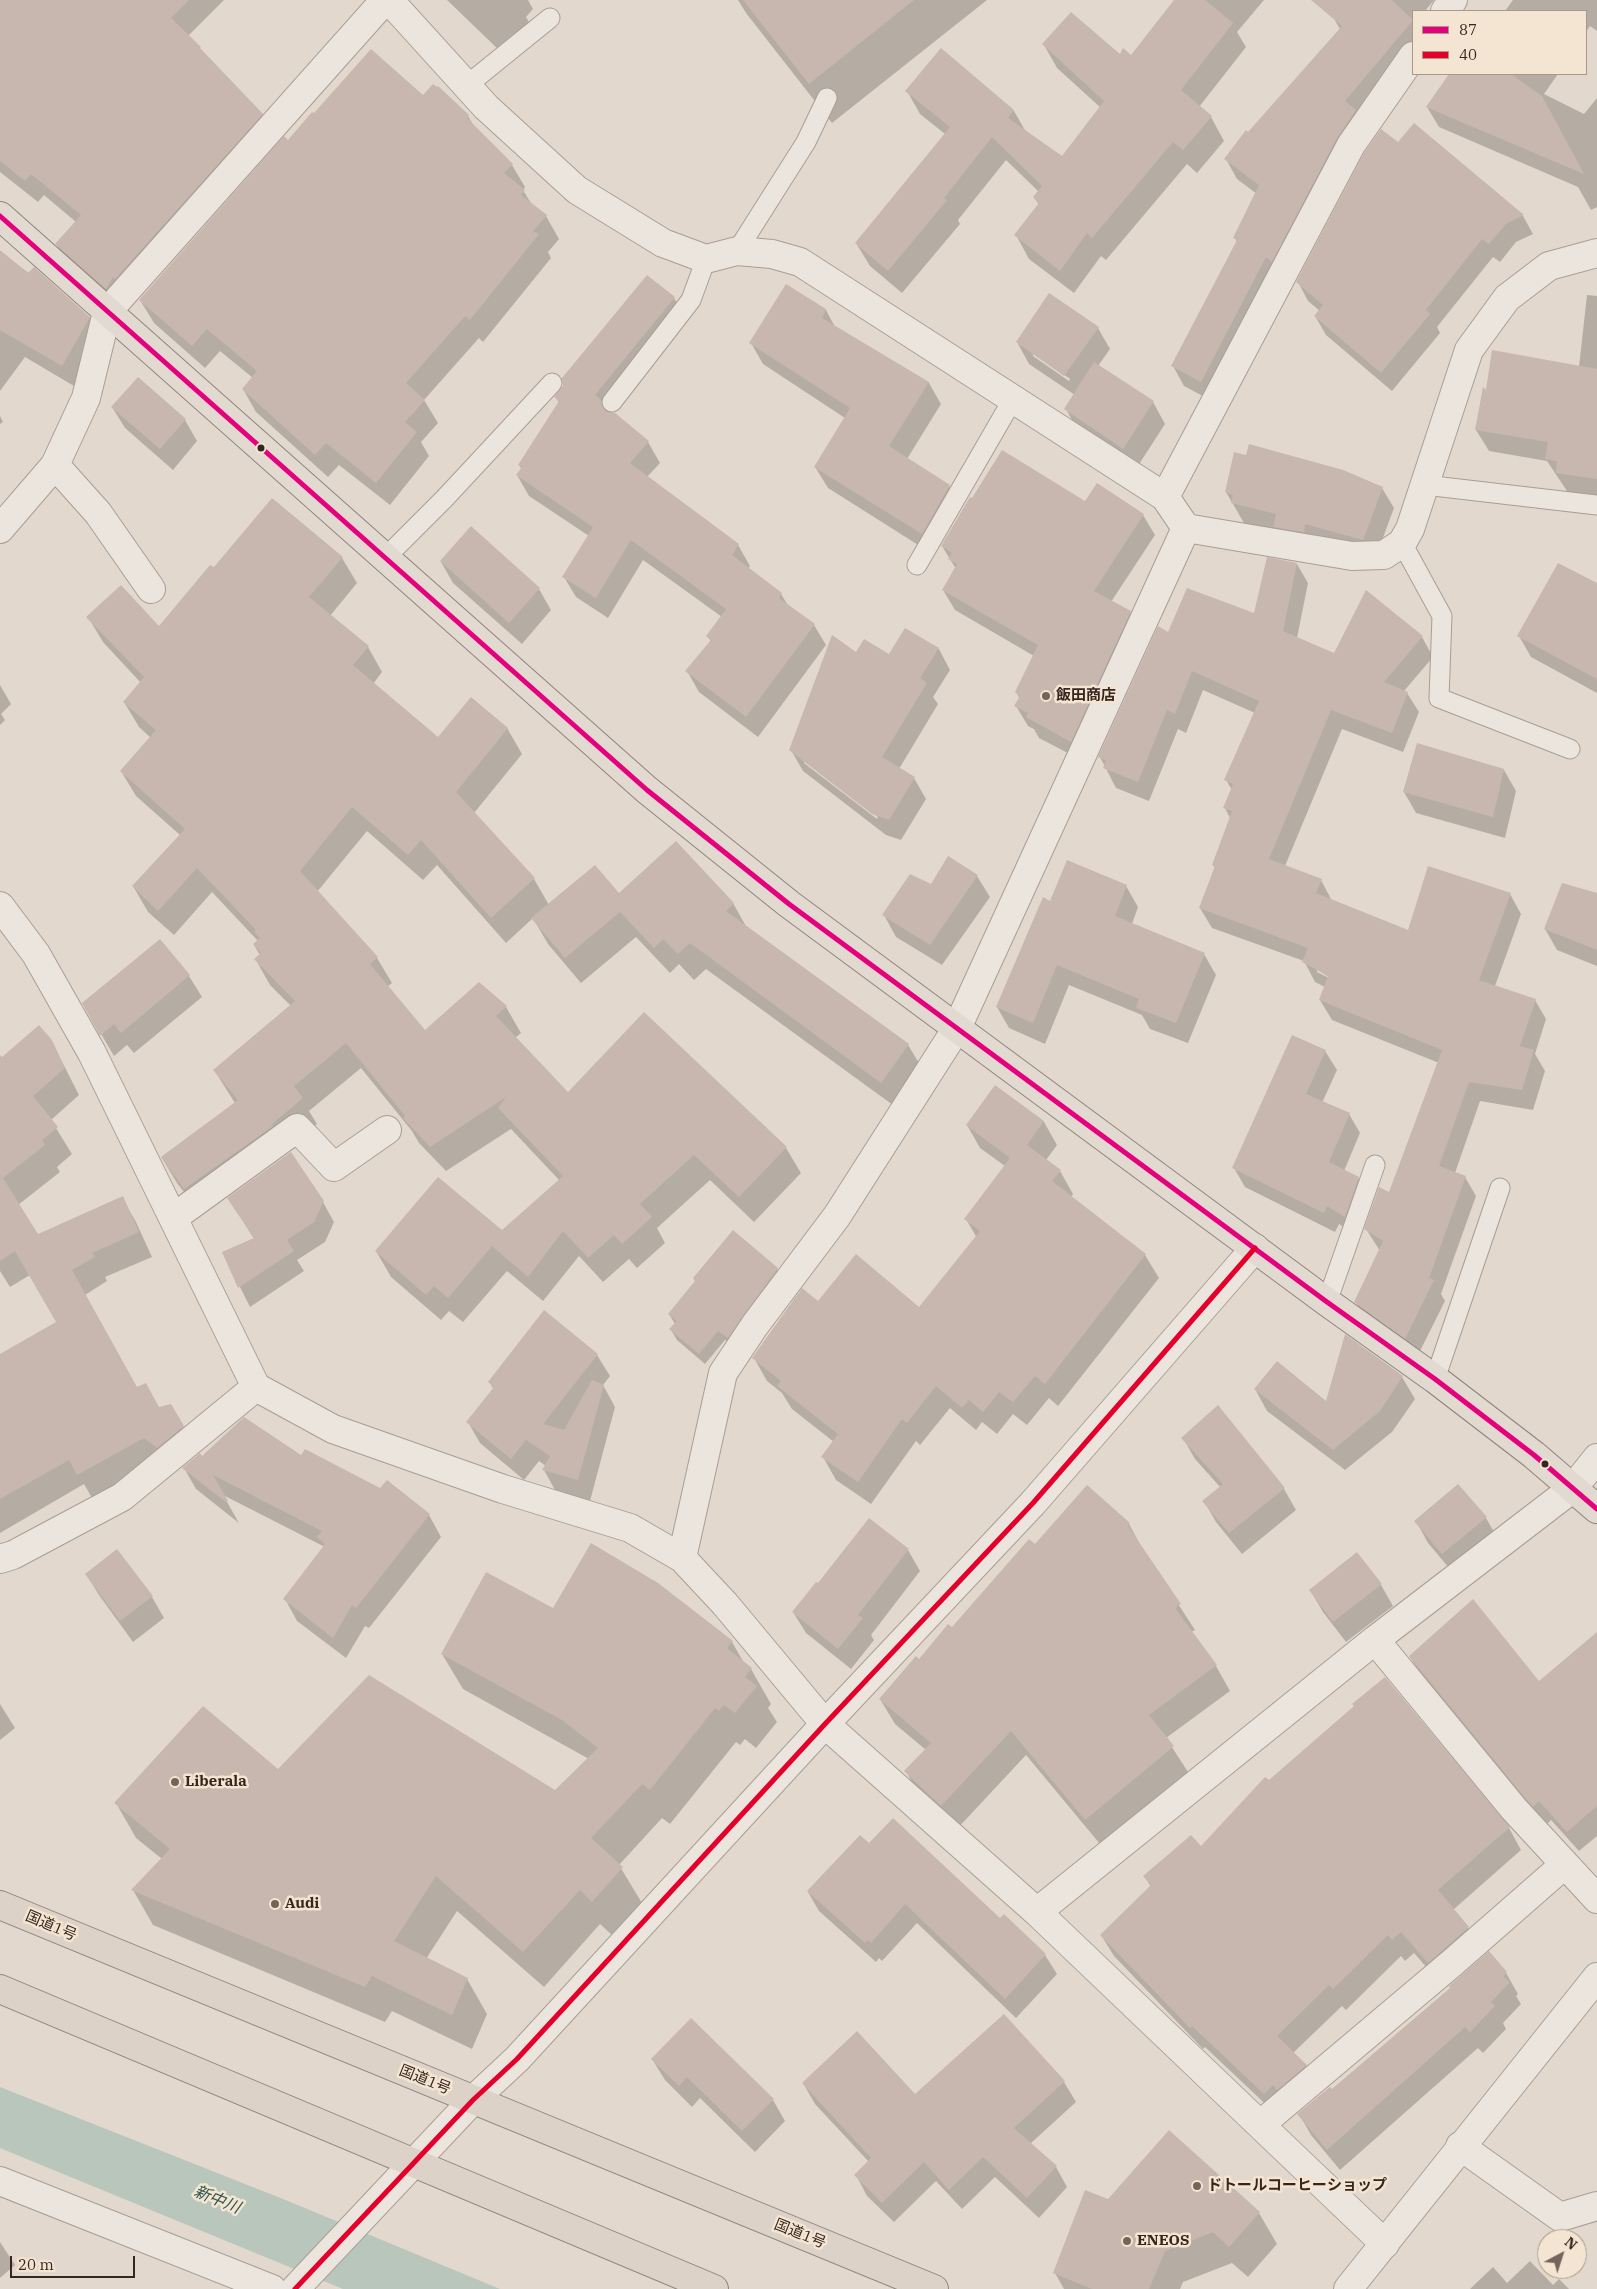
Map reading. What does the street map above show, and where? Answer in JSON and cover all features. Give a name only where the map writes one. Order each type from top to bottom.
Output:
[{"type":"highway","name":"国道1号","points":[[0,1905],[934,2289]]},
{"type":"highway","points":[[0,1989],[714,2289]]},
{"type":"main road","points":[[0,216],[647,790],[789,904],[1435,1379],[1534,1455],[1597,1509]]},
{"type":"street","points":[[0,529],[55,465],[86,398],[107,312],[387,0],[486,107],[577,190],[663,243],[706,258],[737,251],[772,254],[800,262],[1165,496],[1186,528],[1352,556],[1384,555],[1402,543],[1410,529],[1469,350],[1507,298],[1549,266],[1597,253]]},
{"type":"street","points":[[1165,496],[1351,145],[1412,57]]},
{"type":"street","points":[[55,465],[98,513],[151,589]]},
{"type":"street","points":[[682,1558],[723,1373],[755,1325],[837,1216],[957,1028],[1186,528]]},
{"type":"street","points":[[0,906],[36,954],[92,1053],[256,1388],[333,1429],[503,1489],[630,1528],[682,1558],[725,1604],[825,1724],[1037,1912],[1386,2244]]},
{"type":"street","points":[[173,1218],[297,1128],[334,1167],[387,1130]]},
{"type":"street","points":[[295,2289],[473,2100],[517,2059],[825,1724],[1033,1503],[1255,1248]]},
{"type":"street","points":[[0,1559],[122,1497],[256,1388]]},
{"type":"street","points":[[1037,1912],[1375,1640],[1573,1488],[1597,1458]]},
{"type":"street","points":[[1375,1640],[1514,1809],[1597,1899]]},
{"type":"street","points":[[1260,2124],[1452,1964],[1564,1865]]},
{"type":"street","points":[[1348,2289],[1386,2244],[1460,2146],[1597,1976]]},
{"type":"street","points":[[1460,2146],[1560,2217],[1597,2206]]},
{"type":"street","points":[[0,2181],[272,2289]]},
{"type":"lane","points":[[466,86],[550,18]]},
{"type":"lane","points":[[737,251],[806,142],[827,98]]},
{"type":"lane","points":[[612,402],[691,300],[706,258]]},
{"type":"lane","points":[[385,558],[446,498],[552,383]]},
{"type":"lane","points":[[917,565],[1013,399]]},
{"type":"lane","points":[[1425,485],[1597,505]]},
{"type":"lane","points":[[1402,543],[1442,616],[1439,698],[1570,749]]},
{"type":"lane","points":[[1328,1302],[1375,1165]]},
{"type":"lane","points":[[1435,1379],[1500,1188]]},
{"type":"water","name":"新中川","points":[[0,2087],[288,2201],[500,2289],[343,2289],[0,2148]]},
{"type":"building","points":[[0,0],[189,0],[171,18],[201,47],[263,114],[115,279],[113,277],[106,289],[55,244],[81,215],[31,174],[25,181],[0,161]]},
{"type":"building","points":[[743,0],[914,0],[809,84]]},
{"type":"building","points":[[1174,0],[1205,0],[1233,23],[1181,90],[1212,116],[1183,150],[1173,142],[1092,238],[1087,233],[1060,271],[1014,235],[1039,203],[1033,197],[1042,186],[992,137],[944,198],[947,200],[888,271],[855,243],[950,127],[905,91],[941,48],[1014,110],[1008,118],[1062,156],[1104,101],[1042,44],[1071,12],[1120,54],[1123,48],[1131,55]]},
{"type":"building","points":[[1311,0],[1392,0],[1412,19],[1345,101],[1356,110],[1337,138],[1272,262],[1266,257],[1201,382],[1171,366],[1237,240],[1233,238],[1259,185],[1224,159],[1246,130],[1248,132],[1342,26]]},
{"type":"building","points":[[371,49],[423,95],[433,84],[438,86],[469,115],[467,118],[513,164],[504,173],[525,190],[521,195],[547,215],[533,231],[539,234],[470,320],[465,316],[406,383],[425,400],[405,422],[417,432],[376,483],[326,443],[315,455],[242,389],[257,371],[207,329],[192,346],[139,300],[284,136],[288,140]]},
{"type":"building","points":[[1448,75],[1512,75],[1542,96],[1584,174],[1426,107]]},
{"type":"building","points":[[1414,123],[1524,215],[1506,224],[1489,244],[1482,239],[1426,310],[1430,314],[1381,373],[1314,316],[1323,305],[1296,282],[1364,153],[1381,129],[1398,142]]},
{"type":"building","points":[[0,250],[28,273],[34,267],[90,317],[62,366],[0,330]]},
{"type":"building","points":[[647,275],[675,297],[595,395],[601,400],[605,411],[615,413],[649,441],[630,463],[739,544],[732,555],[782,593],[779,598],[815,624],[746,717],[685,671],[711,640],[706,636],[726,609],[631,540],[596,598],[562,577],[593,527],[516,475],[522,467],[518,465],[559,401],[554,397],[563,386],[562,378]]},
{"type":"building","points":[[786,284],[826,309],[822,318],[929,382],[889,446],[950,485],[922,534],[814,467],[850,408],[749,343]]},
{"type":"building","points":[[1049,293],[1099,327],[1064,376],[1016,342]]},
{"type":"building","points":[[1492,350],[1597,369],[1597,479],[1556,473],[1557,461],[1545,459],[1548,442],[1475,430],[1483,387],[1486,390]]},
{"type":"building","points":[[1094,362],[1154,401],[1123,449],[1064,409]]},
{"type":"building","points":[[138,377],[186,419],[160,449],[111,407]]},
{"type":"building","points":[[1249,444],[1343,470],[1383,487],[1363,540],[1305,524],[1304,532],[1273,527],[1276,514],[1231,503],[1233,495],[1225,492],[1234,452],[1246,455]]},
{"type":"building","points":[[1002,450],[1085,501],[1097,483],[1144,514],[1094,591],[1131,611],[1071,742],[1026,717],[1028,713],[1014,706],[1020,696],[1015,692],[1038,645],[942,590],[957,564],[948,559],[952,553],[941,546],[970,497],[972,498]]},
{"type":"building","points":[[272,498],[343,557],[309,597],[369,646],[353,665],[438,737],[471,697],[508,728],[456,792],[535,878],[491,918],[421,840],[408,855],[352,807],[300,871],[378,957],[370,964],[425,1030],[479,982],[507,1006],[496,1016],[568,1092],[644,1012],[787,1147],[739,1197],[694,1155],[640,1204],[652,1217],[622,1244],[614,1235],[588,1258],[563,1231],[528,1277],[492,1246],[448,1298],[434,1286],[426,1295],[375,1251],[438,1177],[502,1230],[563,1176],[498,1108],[506,1097],[430,1147],[403,1118],[405,1116],[346,1043],[294,1086],[303,1098],[272,1124],[273,1126],[184,1189],[161,1157],[238,1100],[213,1070],[295,1001],[254,959],[261,953],[253,944],[260,938],[254,932],[256,930],[197,868],[158,911],[132,886],[185,829],[120,771],[156,730],[123,702],[144,677],[86,617],[121,585],[159,626],[210,565],[214,567]]},
{"type":"building","points":[[471,526],[540,588],[509,623],[440,561]]},
{"type":"building","points":[[1267,557],[1297,563],[1283,631],[1334,653],[1366,590],[1423,636],[1384,682],[1408,692],[1392,733],[1331,710],[1269,859],[1322,879],[1316,893],[1408,930],[1428,866],[1511,893],[1479,980],[1536,999],[1520,1046],[1534,1050],[1522,1090],[1469,1082],[1439,1166],[1466,1176],[1429,1278],[1434,1280],[1405,1339],[1354,1302],[1383,1241],[1364,1229],[1379,1187],[1389,1192],[1442,1050],[1319,1000],[1328,976],[1302,962],[1308,948],[1199,908],[1215,866],[1212,865],[1232,811],[1223,808],[1233,784],[1224,780],[1259,701],[1192,671],[1175,714],[1167,710],[1138,782],[1103,768],[1106,761],[1098,757],[1158,626],[1168,632],[1187,588],[1254,613]]},
{"type":"building","points":[[1558,563],[1597,583],[1597,679],[1517,636]]},
{"type":"building","points":[[905,628],[939,648],[920,678],[927,683],[882,757],[915,777],[889,820],[872,814],[789,750],[832,635],[856,652],[864,639],[889,654]]},
{"type":"building","points":[[1417,743],[1504,769],[1493,817],[1403,792]]},
{"type":"building","points":[[676,841],[734,903],[726,911],[909,1044],[881,1083],[690,943],[678,954],[663,939],[654,948],[620,912],[565,958],[531,918],[595,865],[619,893]]},
{"type":"building","points":[[948,856],[978,875],[930,945],[882,915],[910,874],[931,884]]},
{"type":"building","points":[[1067,860],[1127,885],[1115,916],[1205,953],[1176,1023],[1136,1008],[1139,999],[1057,965],[1033,1023],[996,1007],[1043,897],[1050,901]]},
{"type":"building","points":[[1562,883],[1597,893],[1597,950],[1544,929]]},
{"type":"building","points":[[160,939],[190,975],[121,1033],[114,1024],[100,1036],[82,1003]]},
{"type":"building","points":[[39,1025],[52,1040],[65,1068],[33,1096],[58,1127],[42,1140],[45,1145],[3,1178],[38,1234],[123,1196],[139,1232],[92,1253],[95,1257],[72,1270],[137,1387],[146,1383],[159,1407],[171,1404],[184,1426],[157,1448],[144,1438],[77,1475],[69,1460],[0,1499],[0,1354],[56,1322],[15,1251],[0,1261],[0,1055],[2,1057]]},
{"type":"building","points":[[1292,1035],[1326,1050],[1306,1094],[1350,1113],[1329,1162],[1359,1177],[1345,1217],[1327,1206],[1324,1213],[1232,1168]]},
{"type":"building","points":[[995,1085],[1044,1121],[1027,1145],[1061,1170],[1052,1181],[1146,1254],[1045,1384],[1035,1376],[1013,1402],[999,1392],[983,1412],[969,1400],[962,1408],[936,1386],[907,1423],[902,1419],[858,1482],[821,1457],[838,1434],[777,1386],[781,1381],[752,1358],[802,1288],[818,1301],[856,1254],[919,1307],[980,1231],[964,1219],[1010,1158],[966,1125]]},
{"type":"building","points":[[291,1152],[324,1201],[314,1222],[287,1240],[294,1251],[238,1288],[222,1252],[254,1238],[227,1198]]},
{"type":"building","points":[[733,1230],[778,1268],[728,1338],[718,1331],[699,1354],[669,1329],[677,1321],[668,1314],[695,1281],[693,1278]]},
{"type":"building","points":[[544,1310],[598,1354],[543,1424],[564,1430],[592,1380],[604,1385],[578,1480],[542,1470],[550,1456],[526,1440],[511,1459],[466,1422],[494,1387],[488,1382]]},
{"type":"building","points":[[1345,1334],[1403,1376],[1380,1411],[1333,1450],[1254,1389],[1277,1361],[1326,1401]]},
{"type":"building","points":[[1218,1405],[1285,1488],[1229,1533],[1202,1501],[1223,1484],[1181,1438]]},
{"type":"building","points":[[244,1417],[301,1455],[305,1449],[380,1488],[387,1480],[430,1514],[356,1608],[352,1605],[333,1638],[283,1599],[325,1544],[317,1537],[322,1531],[213,1475],[228,1501],[226,1502],[182,1468],[200,1453],[202,1456]]},
{"type":"building","points":[[1458,1484],[1487,1517],[1442,1554],[1414,1521]]},
{"type":"building","points":[[1087,1485],[1130,1523],[1128,1526],[1181,1604],[1175,1608],[1217,1665],[1149,1715],[1174,1746],[1085,1820],[1011,1731],[941,1806],[904,1771],[931,1743],[879,1699],[916,1656],[919,1659],[948,1624],[952,1627],[1029,1539],[1035,1544]]},
{"type":"building","points":[[869,1518],[909,1549],[858,1615],[863,1618],[838,1649],[792,1612],[816,1582],[818,1583]]},
{"type":"building","points":[[591,1543],[658,1583],[733,1641],[727,1648],[752,1668],[745,1677],[757,1686],[735,1713],[724,1705],[719,1711],[715,1708],[650,1790],[642,1784],[591,1838],[623,1867],[592,1902],[580,1890],[523,1952],[436,1876],[394,1941],[468,1978],[452,2015],[372,1976],[365,1987],[131,1890],[170,1849],[114,1803],[203,1706],[278,1769],[369,1675],[555,1790],[598,1748],[562,1720],[441,1654],[486,1572],[553,1608]]},
{"type":"building","points":[[117,1549],[153,1596],[120,1621],[85,1574]]},
{"type":"building","points":[[1357,1552],[1382,1584],[1333,1622],[1309,1590]]},
{"type":"building","points":[[1473,1599],[1539,1681],[1597,1632],[1597,1806],[1567,1832],[1539,1801],[1533,1807],[1409,1656]]},
{"type":"building","points":[[1385,1677],[1510,1827],[1438,1890],[1469,1927],[1428,1963],[1401,1932],[1392,1940],[1388,1935],[1333,1989],[1329,1985],[1277,2036],[1307,2065],[1277,2090],[1273,2085],[1264,2094],[1192,2026],[1190,2028],[1100,1935],[1151,1885],[1143,1876],[1191,1835],[1201,1846],[1265,1777],[1269,1780],[1354,1706],[1352,1704]]},
{"type":"building","points":[[893,1818],[1000,1918],[1004,1914],[1046,1954],[1005,1999],[905,1904],[871,1943],[868,1940],[865,1943],[807,1891],[860,1835],[869,1843]]},
{"type":"building","points":[[1489,1951],[1507,1972],[1503,1976],[1510,1982],[1491,2002],[1495,2006],[1470,2032],[1465,2027],[1327,2150],[1297,2114],[1330,2087],[1332,2089],[1450,1988],[1449,1986]]},
{"type":"building","points":[[1004,2014],[1065,2081],[1014,2128],[1057,2166],[1027,2198],[983,2157],[949,2190],[924,2162],[882,2203],[854,2175],[871,2158],[802,2083],[857,2031],[915,2094]]},
{"type":"building","points":[[691,2018],[774,2099],[742,2131],[687,2077],[679,2086],[651,2059]]},
{"type":"building","points":[[1169,2130],[1260,2212],[1229,2247],[1213,2232],[1165,2251],[1149,2289],[1092,2289],[1053,2273],[1085,2190],[1108,2199]]},
{"type":"transit line","name":"87","points":[[0,216],[647,790],[789,904],[1327,1302],[1435,1379],[1534,1455],[1597,1509]]},
{"type":"transit line","name":"40","points":[[295,2289],[473,2100],[517,2059],[825,1724],[1033,1503],[1255,1248]]},
{"type":"place","name":"飯田商店","points":[[1046,696]]},
{"type":"place","name":"Liberala","points":[[175,1782]]},
{"type":"place","name":"Audi","points":[[275,1904]]},
{"type":"place","name":"ドトールコーヒーショップ","points":[[1197,2186]]},
{"type":"place","name":"ENEOS","points":[[1127,2241]]}]
